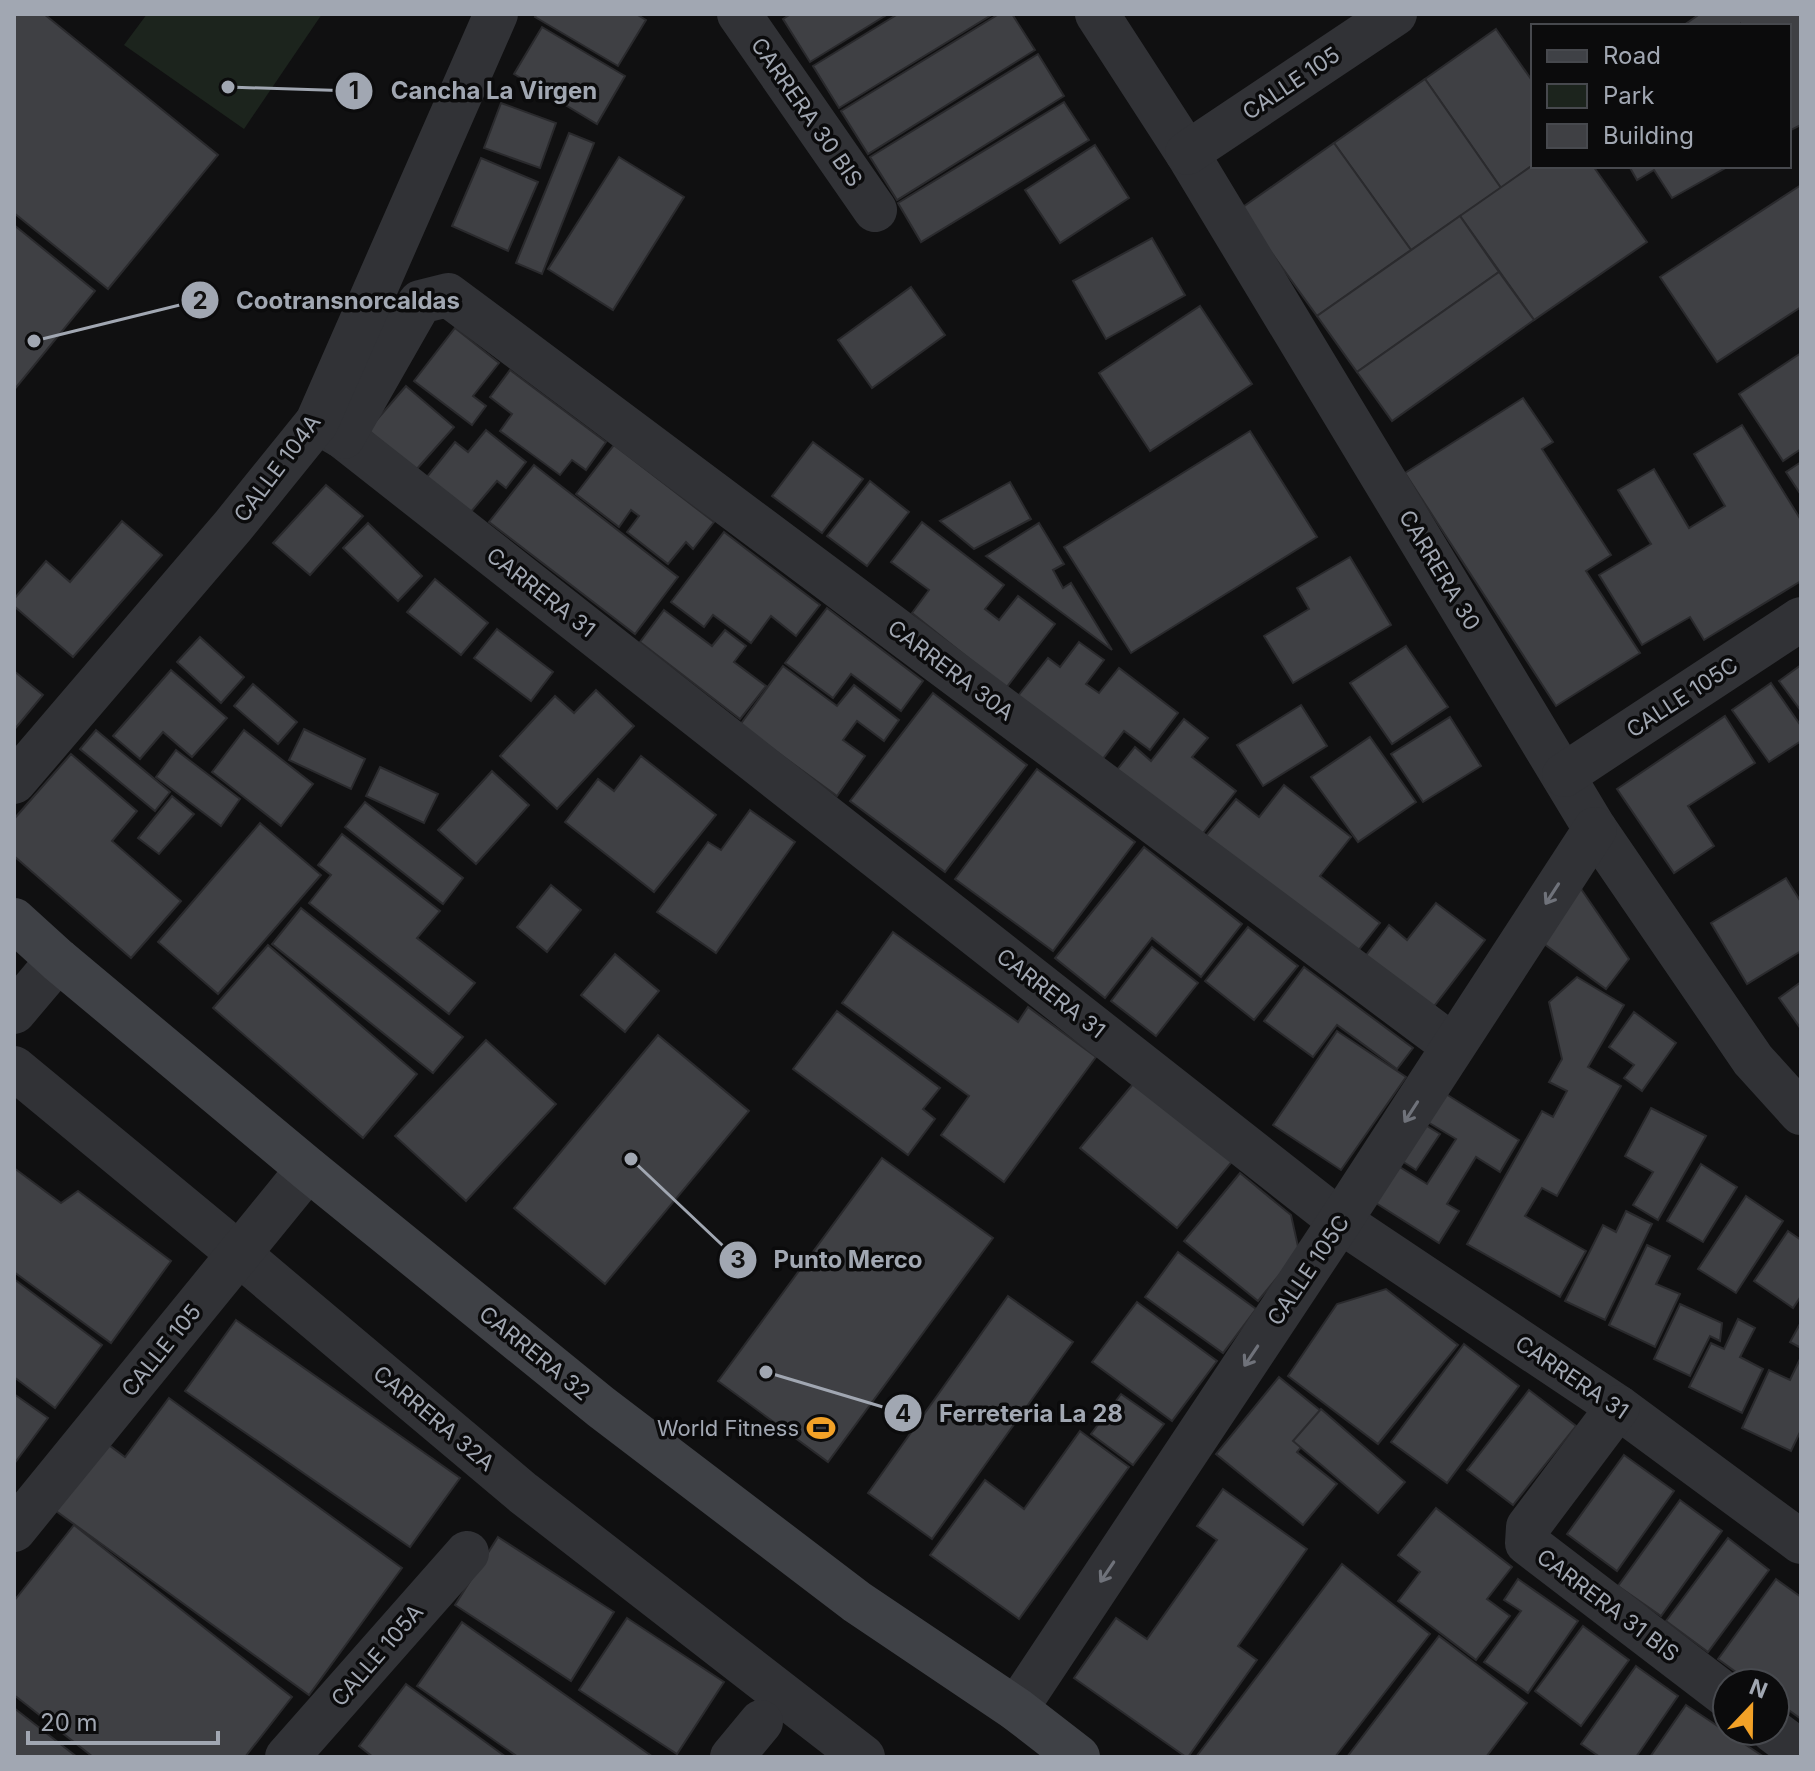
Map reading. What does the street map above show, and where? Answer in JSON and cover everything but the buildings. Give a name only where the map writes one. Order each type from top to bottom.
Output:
[{"type":"main road","name":"CARRERA 32","points":[[14,920],[308,1169],[611,1415],[857,1602],[1016,1709],[1078,1757]]},
{"type":"street","name":"CALLE 104A","points":[[330,429],[496,14]]},
{"type":"street","name":"CARRERA 30 BIS","points":[[739,14],[875,210]]},
{"type":"street","name":"CARRERA 30","points":[[1097,14],[1187,153],[1595,829],[1753,1060],[1801,1113]]},
{"type":"street","name":"CALLE 105","points":[[1187,153],[1395,14]]},
{"type":"street","name":"CALLE 104A","points":[[14,782],[233,526],[330,429],[420,302],[448,295]]},
{"type":"street","name":"CARRERA 30A","points":[[448,295],[1453,1046]]},
{"type":"street","name":"CARRERA 31","points":[[330,429],[1340,1221],[1618,1407],[1801,1542]]},
{"type":"street","name":"CALLE 105C","points":[[1564,775],[1801,619]]},
{"type":"street","name":"CALLE 105C","points":[[1016,1709],[1340,1221],[1595,829]]},
{"type":"street","points":[[14,1012],[58,960]]},
{"type":"street","name":"CARRERA 32A","points":[[14,1068],[523,1493],[863,1757]]},
{"type":"street","name":"CALLE 105","points":[[14,1530],[308,1169]]},
{"type":"street","name":"CARRERA 31 BIS","points":[[1618,1407],[1528,1527],[1527,1543],[1711,1684]]},
{"type":"street","name":"CALLE 105A","points":[[287,1757],[467,1553]]},
{"type":"street","points":[[732,1757],[761,1722]]},
{"type":"green space","points":[[147,14],[322,14],[244,129],[124,45]]},
{"type":"place","name":"Cancha La Virgen","points":[[228,87]]},
{"type":"place","name":"Cootransnorcaldas","points":[[34,341]]},
{"type":"place","name":"Punto Merco","points":[[631,1159]]},
{"type":"place","name":"Ferreteria La 28","points":[[766,1372]]},
{"type":"place","name":"World Fitness","points":[[821,1428]]}]
